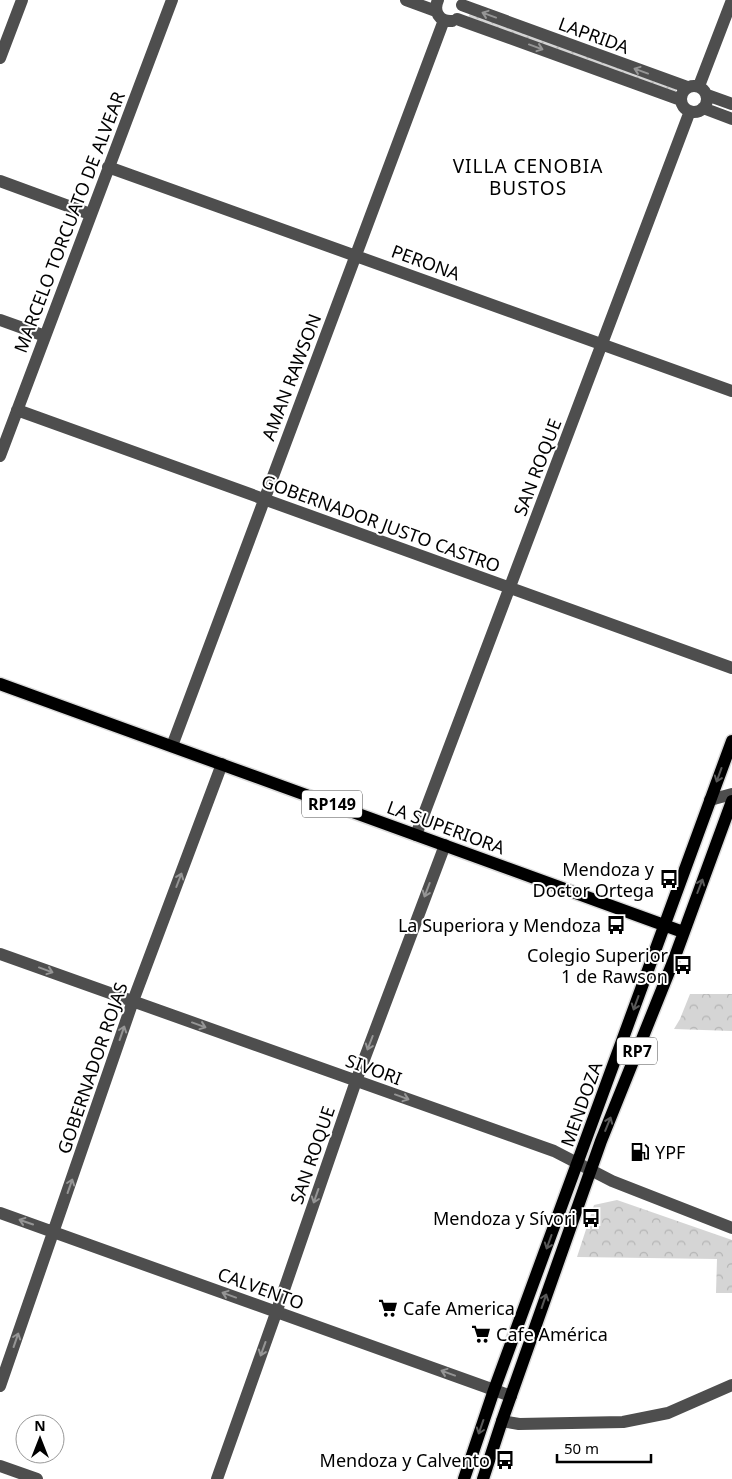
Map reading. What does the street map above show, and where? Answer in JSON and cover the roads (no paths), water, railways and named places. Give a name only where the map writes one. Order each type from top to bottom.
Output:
[{"type":"main road","name":"LA SUPERIORA","points":[[0,684],[683,932]]},
{"type":"main road","name":"MENDOZA","points":[[464,1479],[494,1390],[664,924],[731,749]]},
{"type":"main road","name":"MENDOZA","points":[[483,1479],[591,1170],[732,801]]},
{"type":"street","points":[[0,58],[22,0]]},
{"type":"street","name":"MARCELO TORCUATO DE ALVEAR","points":[[0,456],[172,0]]},
{"type":"street","points":[[406,0],[439,10],[450,22],[457,19],[462,12],[461,2]]},
{"type":"street","points":[[698,90],[732,0]]},
{"type":"street","name":"LAPRIDA","points":[[461,2],[732,104]]},
{"type":"street","name":"AMAN RAWSON","points":[[172,746],[356,256],[439,10]]},
{"type":"street","name":"LAPRIDA","points":[[457,19],[681,100]]},
{"type":"street","points":[[698,90],[707,102],[703,108],[696,112],[690,111],[685,108],[681,100],[682,93],[698,90]]},
{"type":"street","points":[[703,108],[732,119]]},
{"type":"street","name":"SAN ROQUE","points":[[416,835],[690,111]]},
{"type":"street","name":"PERONA","points":[[108,167],[732,391]]},
{"type":"street","points":[[0,181],[90,214]]},
{"type":"street","points":[[0,320],[45,336]]},
{"type":"street","name":"GOBERNADOR JUSTO CASTRO","points":[[17,410],[732,668]]},
{"type":"street","name":"GOBERNADOR ROJAS","points":[[0,1386],[133,1001],[222,764]]},
{"type":"street","points":[[710,800],[732,794]]},
{"type":"street","name":"SAN ROQUE","points":[[216,1479],[276,1313],[356,1081],[444,845]]},
{"type":"street","name":"SIVORI","points":[[0,954],[554,1151],[612,1180],[732,1228]]},
{"type":"street","name":"CALVENTO","points":[[0,1213],[511,1396]]},
{"type":"street","points":[[502,1421],[519,1424],[623,1422],[668,1413],[732,1385]]},
{"type":"street","points":[[0,1466],[37,1479]]},
{"type":"place","name":"Mendoza y Doctor Ortega","points":[[669,879]]},
{"type":"place","name":"La Superiora y Mendoza","points":[[616,925]]},
{"type":"place","name":"Colegio Superior 1 de Rawson","points":[[683,965]]},
{"type":"place","name":"YPF","points":[[640,1152]]},
{"type":"place","name":"Mendoza y Sívori","points":[[591,1218]]},
{"type":"place","name":"Cafe America","points":[[388,1308]]},
{"type":"place","name":"Cafe América","points":[[481,1334]]},
{"type":"place","name":"Mendoza y Calvento","points":[[505,1460]]},
{"type":"district","name":"VILLA CENOBIA BUSTOS","points":[[528,177]]}]
